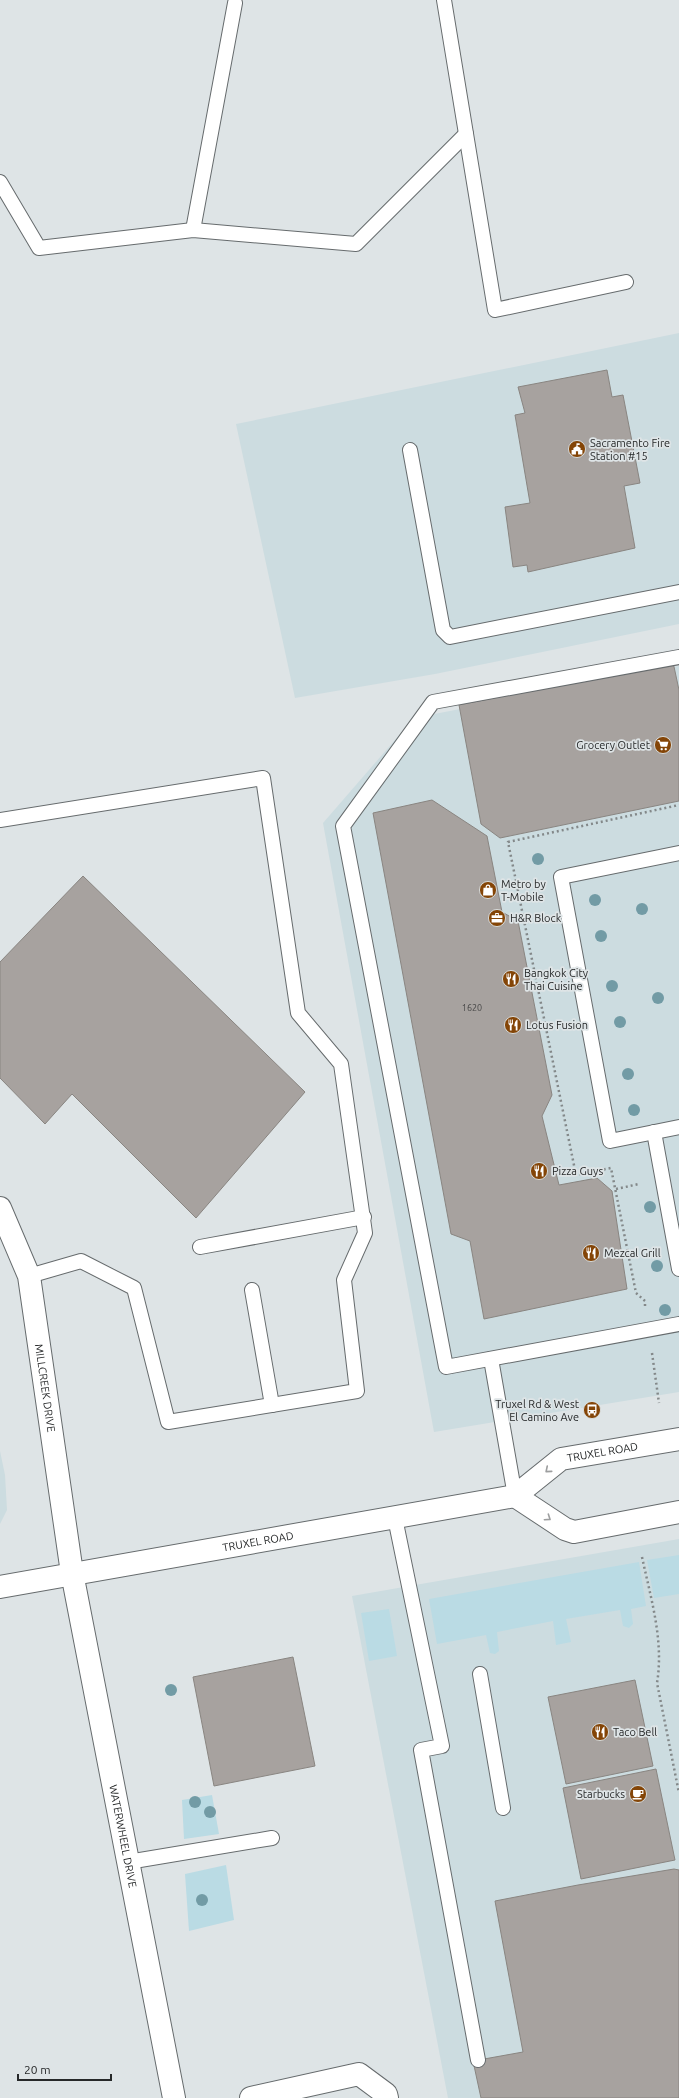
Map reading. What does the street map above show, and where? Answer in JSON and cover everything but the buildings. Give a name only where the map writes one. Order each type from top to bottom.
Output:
[{"type":"street","name":"MILLCREEK DRIVE","points":[[0,1208],[29,1276],[72,1573]]},
{"type":"street","name":"TRUXEL ROAD","points":[[0,1587],[72,1573],[516,1496],[560,1459],[679,1439]]},
{"type":"street","points":[[516,1496],[565,1529],[574,1532],[679,1512]]},
{"type":"street","name":"WATERWHEEL DRIVE","points":[[72,1573],[174,2098]]},
{"type":"street","points":[[250,2098],[360,2074],[386,2094],[387,2098]]},
{"type":"lane","points":[[444,0],[495,310],[626,282]]},
{"type":"lane","points":[[193,230],[235,3]]},
{"type":"lane","points":[[0,182],[40,248],[193,230],[356,244],[466,134]]},
{"type":"lane","points":[[410,450],[443,630],[450,637],[679,592]]},
{"type":"lane","points":[[679,657],[433,702],[343,826],[446,1367],[679,1324]]},
{"type":"lane","points":[[0,820],[263,778],[298,1013],[341,1064],[364,1217],[365,1233],[344,1280],[357,1391],[168,1422],[134,1288],[81,1261],[29,1276]]},
{"type":"lane","points":[[679,853],[560,877],[610,1141],[679,1127]]},
{"type":"lane","points":[[654,1132],[679,1269]]},
{"type":"lane","points":[[200,1247],[364,1217]]},
{"type":"lane","points":[[252,1290],[272,1405]]},
{"type":"lane","points":[[491,1358],[516,1496]]},
{"type":"lane","points":[[395,1518],[442,1746],[421,1750],[478,2060]]},
{"type":"lane","points":[[480,1674],[503,1808]]},
{"type":"lane","points":[[128,1862],[272,1838]]},
{"type":"path","points":[[642,1557],[656,1621],[660,1665],[657,1683],[679,1793]]},
{"type":"shaded area","points":[[679,333],[679,624],[435,674],[295,698],[236,424]]},
{"type":"shaded area","points":[[679,666],[679,1392],[434,1432],[323,823],[414,718]]},
{"type":"shaded area","points":[[0,1451],[5,1475],[7,1510],[0,1524]]},
{"type":"shaded area","points":[[679,1539],[679,2098],[448,2098],[352,1596]]},
{"type":"shaded area","points":[[679,1555],[679,1594],[654,1598],[647,1560]]},
{"type":"shaded area","points":[[639,1562],[646,1606],[631,1609],[633,1624],[629,1628],[623,1626],[620,1610],[566,1619],[571,1642],[556,1645],[553,1621],[497,1632],[499,1651],[495,1654],[490,1653],[486,1635],[437,1644],[429,1599]]},
{"type":"shaded area","points":[[389,1609],[397,1656],[369,1661],[361,1613]]},
{"type":"shaded area","points":[[212,1795],[219,1834],[184,1839],[182,1800]]},
{"type":"shaded area","points":[[226,1865],[234,1920],[189,1931],[185,1874]]},
{"type":"place","name":"Sacramento Fire Station #15","points":[[577,449]]},
{"type":"place","name":"Grocery Outlet","points":[[663,745]]},
{"type":"place","name":"Metro by T-Mobile","points":[[488,890]]},
{"type":"place","name":"H&R Block","points":[[497,918]]},
{"type":"place","name":"Bangkok City Thai Cuisine","points":[[511,979]]},
{"type":"place","name":"Lotus Fusion","points":[[513,1025]]},
{"type":"place","name":"Pizza Guys","points":[[539,1171]]},
{"type":"place","name":"Mezcal Grill","points":[[591,1253]]},
{"type":"place","name":"Truxel Rd & West El Camino Ave","points":[[592,1410]]},
{"type":"place","name":"Taco Bell","points":[[600,1732]]},
{"type":"place","name":"Starbucks","points":[[638,1794]]}]
